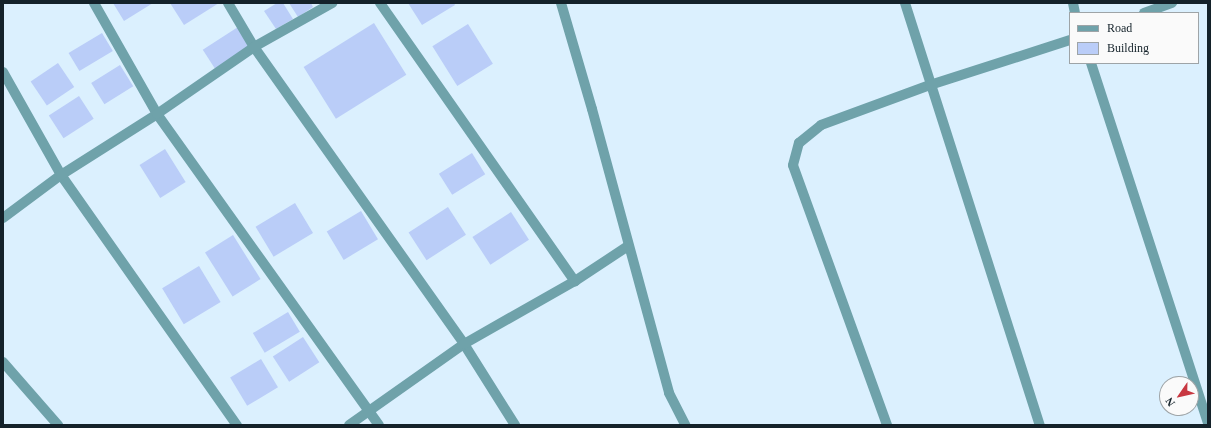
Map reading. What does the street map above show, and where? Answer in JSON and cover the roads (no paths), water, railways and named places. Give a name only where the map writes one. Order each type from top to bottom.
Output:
[{"type":"street","points":[[94,3],[157,114],[379,425]]},
{"type":"street","points":[[228,3],[254,47],[464,344],[515,425]]},
{"type":"street","points":[[3,218],[62,174],[157,114],[254,47],[332,3]]},
{"type":"street","points":[[380,3],[575,281]]},
{"type":"street","points":[[561,3],[592,110],[669,393],[685,425]]},
{"type":"street","points":[[905,3],[1040,425]]},
{"type":"street","points":[[1147,12],[1172,3]]},
{"type":"street","points":[[887,425],[793,165],[799,143],[821,125],[930,85],[1069,40]]},
{"type":"street","points":[[1091,64],[1208,423]]},
{"type":"street","points":[[3,72],[62,174],[237,425]]},
{"type":"street","points":[[349,425],[464,344],[575,281],[628,246]]},
{"type":"street","points":[[3,362],[58,425]]}]
